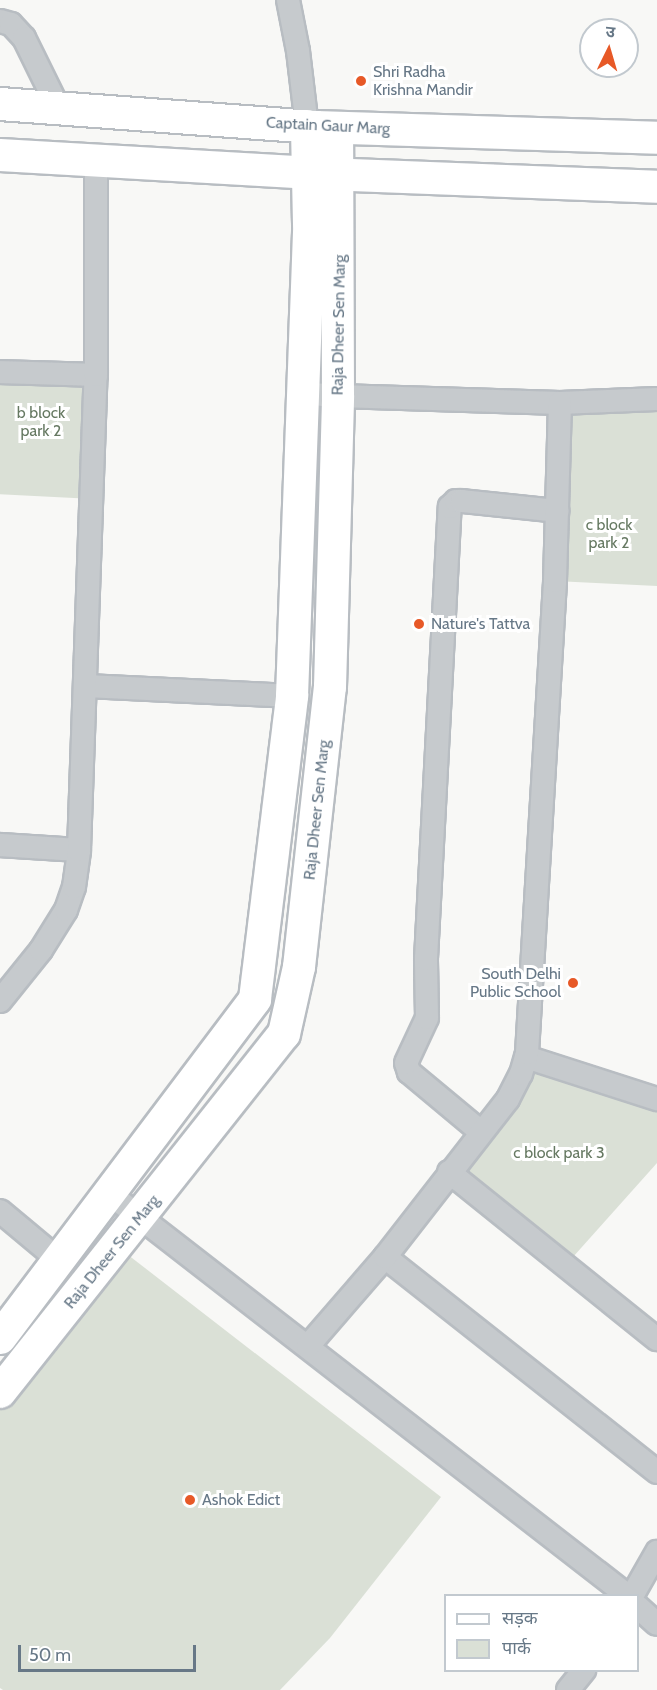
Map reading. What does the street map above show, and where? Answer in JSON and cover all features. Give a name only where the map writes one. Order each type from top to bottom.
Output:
[{"type":"street","points":[[288,0],[298,51],[322,127]]},
{"type":"street","points":[[0,21],[11,24],[24,38],[58,107]]},
{"type":"street","name":"Captain Gaur Marg","points":[[0,104],[322,127],[657,138]]},
{"type":"street","name":"Raja Dheer Sen Marg","points":[[0,1392],[284,1034],[299,968],[330,687],[338,396],[322,127]]},
{"type":"street","points":[[0,154],[96,162],[324,174],[657,187]]},
{"type":"street","points":[[0,1001],[41,950],[66,910],[74,887],[79,850],[87,686],[96,375],[96,162]]},
{"type":"street","name":"Raja Dheer Sen Marg","points":[[0,1338],[255,999],[291,696],[301,393],[324,174]]},
{"type":"street","points":[[0,372],[96,375]]},
{"type":"street","points":[[301,393],[560,403],[657,399]]},
{"type":"street","points":[[308,1346],[385,1257],[508,1099],[521,1074],[526,1057],[531,1016],[557,511],[560,403]]},
{"type":"street","points":[[481,1132],[409,1072],[406,1064],[427,1018],[426,960],[450,507],[456,501],[462,501],[557,511]]},
{"type":"street","points":[[87,686],[291,696]]},
{"type":"street","points":[[0,845],[79,850]]},
{"type":"street","points":[[526,1057],[657,1099]]},
{"type":"street","points":[[449,1172],[657,1339]]},
{"type":"street","points":[[110,1194],[308,1346],[466,1473],[627,1594]]},
{"type":"street","points":[[0,1211],[60,1261]]},
{"type":"street","points":[[385,1257],[657,1472]]},
{"type":"street","points":[[631,1594],[657,1552]]},
{"type":"street","points":[[639,1608],[657,1624]]},
{"type":"street","points":[[568,1690],[583,1672]]},
{"type":"green space","name":"b block park 2","points":[[0,378],[85,382],[79,498],[0,494]]},
{"type":"green space","name":"c block park 2","points":[[657,410],[657,586],[555,581],[572,413]]},
{"type":"green space","name":"c block park 3","points":[[524,1065],[657,1099],[657,1163],[573,1257],[449,1172]]},
{"type":"green space","points":[[123,1251],[441,1497],[330,1638],[280,1690],[3,1690],[0,1688],[0,1407]]},
{"type":"place","name":"Shri Radha Krishna Mandir","points":[[361,81]]},
{"type":"place","name":"Nature's Tattva","points":[[419,624]]},
{"type":"place","name":"South Delhi Public School","points":[[573,983]]},
{"type":"place","name":"Ashok Edict","points":[[190,1500]]}]
